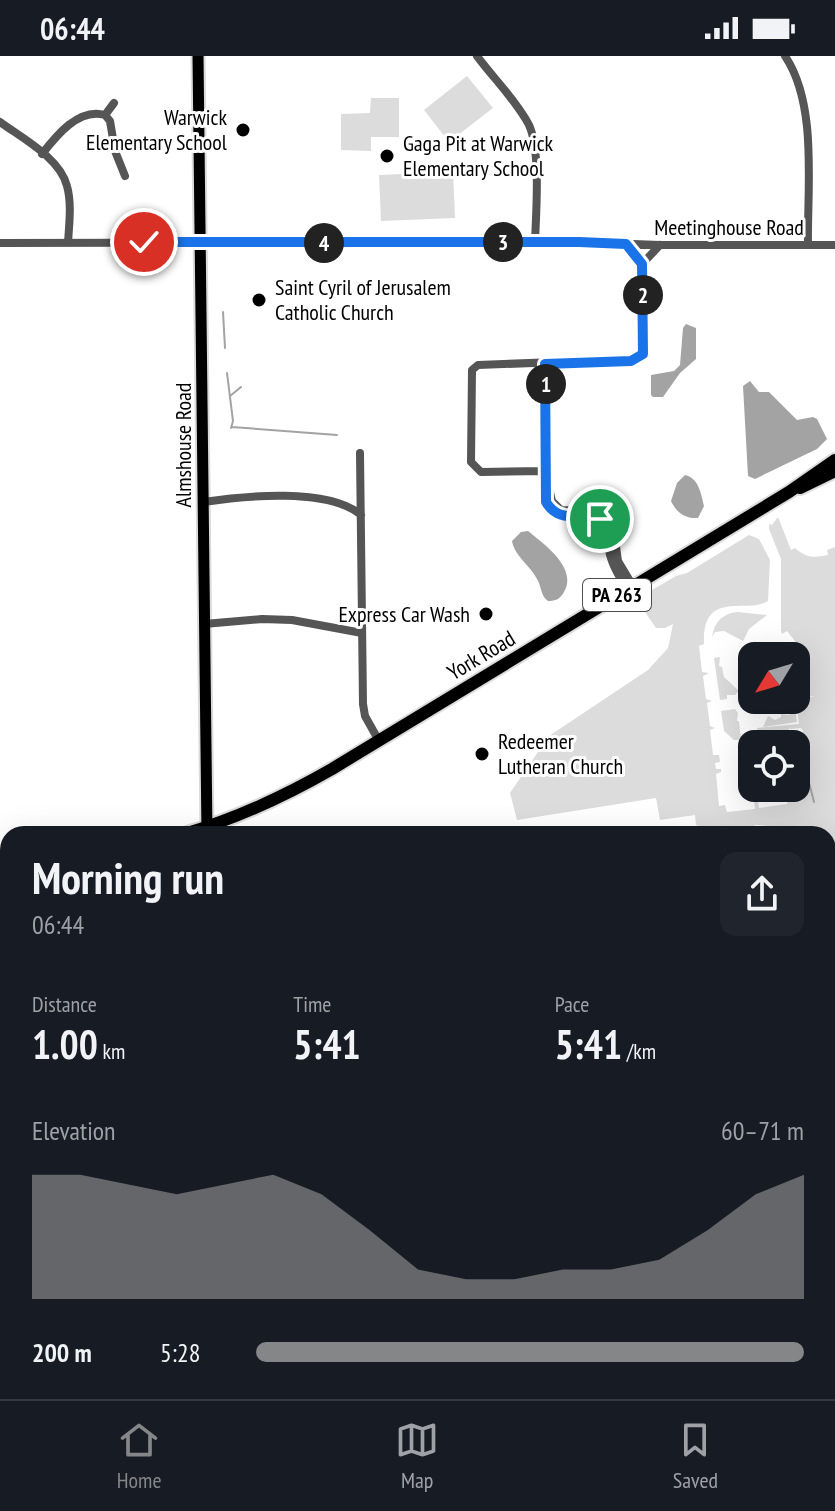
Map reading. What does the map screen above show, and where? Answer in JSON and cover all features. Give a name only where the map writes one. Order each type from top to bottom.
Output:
[{"type":"highway","name":"York Road","points":[[217,826],[298,787],[379,741],[789,492],[835,460]]},
{"type":"highway","name":"York Road","points":[[789,492],[835,471]]},
{"type":"main road","name":"Almshouse Road","points":[[198,56],[207,826]]},
{"type":"street","points":[[477,56],[514,102],[530,129],[535,151],[535,242]]},
{"type":"street","points":[[785,56],[803,95],[808,245]]},
{"type":"street","points":[[105,115],[114,103]]},
{"type":"street","points":[[42,154],[56,135],[73,122],[98,113],[110,121],[115,151],[125,176]]},
{"type":"street","points":[[0,122],[59,169],[66,183],[68,243]]},
{"type":"street","name":"Meetinghouse Road","points":[[0,243],[835,245]]},
{"type":"street","points":[[546,476],[481,472],[471,462],[471,374],[478,365],[631,361],[643,354],[642,264],[626,244]]},
{"type":"street","points":[[642,264],[660,245]]},
{"type":"street","points":[[545,364],[544,497],[555,513],[565,517],[596,518],[606,526],[612,561],[630,588]]},
{"type":"street","points":[[360,453],[364,713],[379,741]]},
{"type":"street","points":[[203,502],[286,496],[341,504],[361,515]]},
{"type":"street","points":[[204,624],[277,619],[362,633]]},
{"type":"shaded area","points":[[467,76],[493,108],[449,142],[424,110]]},
{"type":"shaded area","points":[[371,98],[399,98],[399,137],[371,137],[371,151],[341,150],[341,114],[370,113]]},
{"type":"shaded area","points":[[453,172],[455,218],[381,221],[379,175]]},
{"type":"shaded area","points":[[686,324],[696,328],[696,359],[680,373],[663,397],[653,397],[651,375],[674,371],[680,365]]},
{"type":"shaded area","points":[[750,381],[759,392],[769,392],[797,420],[817,419],[827,439],[817,449],[755,479],[748,476],[743,386]]},
{"type":"shaded area","points":[[685,475],[693,479],[700,492],[704,506],[698,518],[682,514],[671,501],[677,483]]},
{"type":"shaded area","points":[[778,517],[791,550],[795,548],[818,557],[828,555],[827,550],[835,547],[835,826],[698,826],[695,815],[660,820],[656,798],[517,820],[510,793],[549,736],[648,670],[668,648],[673,624],[656,628],[641,606],[640,597],[749,535],[759,539],[770,560],[768,601],[759,605],[718,609],[710,616],[705,627],[704,644],[699,646],[702,672],[709,673],[703,676],[706,699],[712,701],[707,703],[710,726],[715,728],[710,730],[713,755],[719,755],[720,762],[715,763],[716,769],[721,769],[716,774],[719,806],[725,805],[727,812],[755,809],[754,802],[758,802],[759,808],[788,802],[810,802],[810,730],[757,728],[799,724],[798,714],[810,714],[810,697],[815,696],[810,696],[810,642],[795,642],[787,631],[782,634],[781,559],[769,524],[772,525]]},
{"type":"shaded area","points":[[528,531],[557,557],[567,574],[564,592],[556,600],[545,599],[539,582],[514,547],[512,541],[521,532]]},
{"type":"shaded area","points":[[738,612],[767,615],[749,629],[743,641],[724,631],[715,632],[712,637],[720,619]]},
{"type":"shaded area","points":[[720,657],[719,666],[724,677],[738,690],[735,695],[727,695],[727,699],[720,700],[714,658]]},
{"type":"shaded area","points":[[735,709],[738,713],[738,740],[724,731],[721,711]]},
{"type":"shaded area","points":[[781,714],[796,714],[797,722],[763,727],[768,716],[775,720]]},
{"type":"waterway","points":[[223,312],[225,348]]},
{"type":"waterway","points":[[227,373],[233,421],[231,428]]},
{"type":"waterway","points":[[230,396],[241,387]]},
{"type":"waterway","points":[[232,427],[337,435]]},
{"type":"waterway","points":[[810,787],[814,802]]},
{"type":"place","name":"Warwick Elementary School","points":[[243,130]]},
{"type":"place","name":"Gaga Pit at Warwick Elementary School","points":[[387,156]]},
{"type":"place","name":"Saint Cyril of Jerusalem Catholic Church","points":[[259,300]]},
{"type":"place","name":"Express Car Wash","points":[[486,614]]},
{"type":"place","name":"Redeemer Lutheran Church","points":[[482,754]]},
{"type":"route","points":[[144,242],[626,244],[642,264],[643,354],[631,361],[545,364],[547,480],[544,497],[551,510],[559,515],[600,519]]}]
